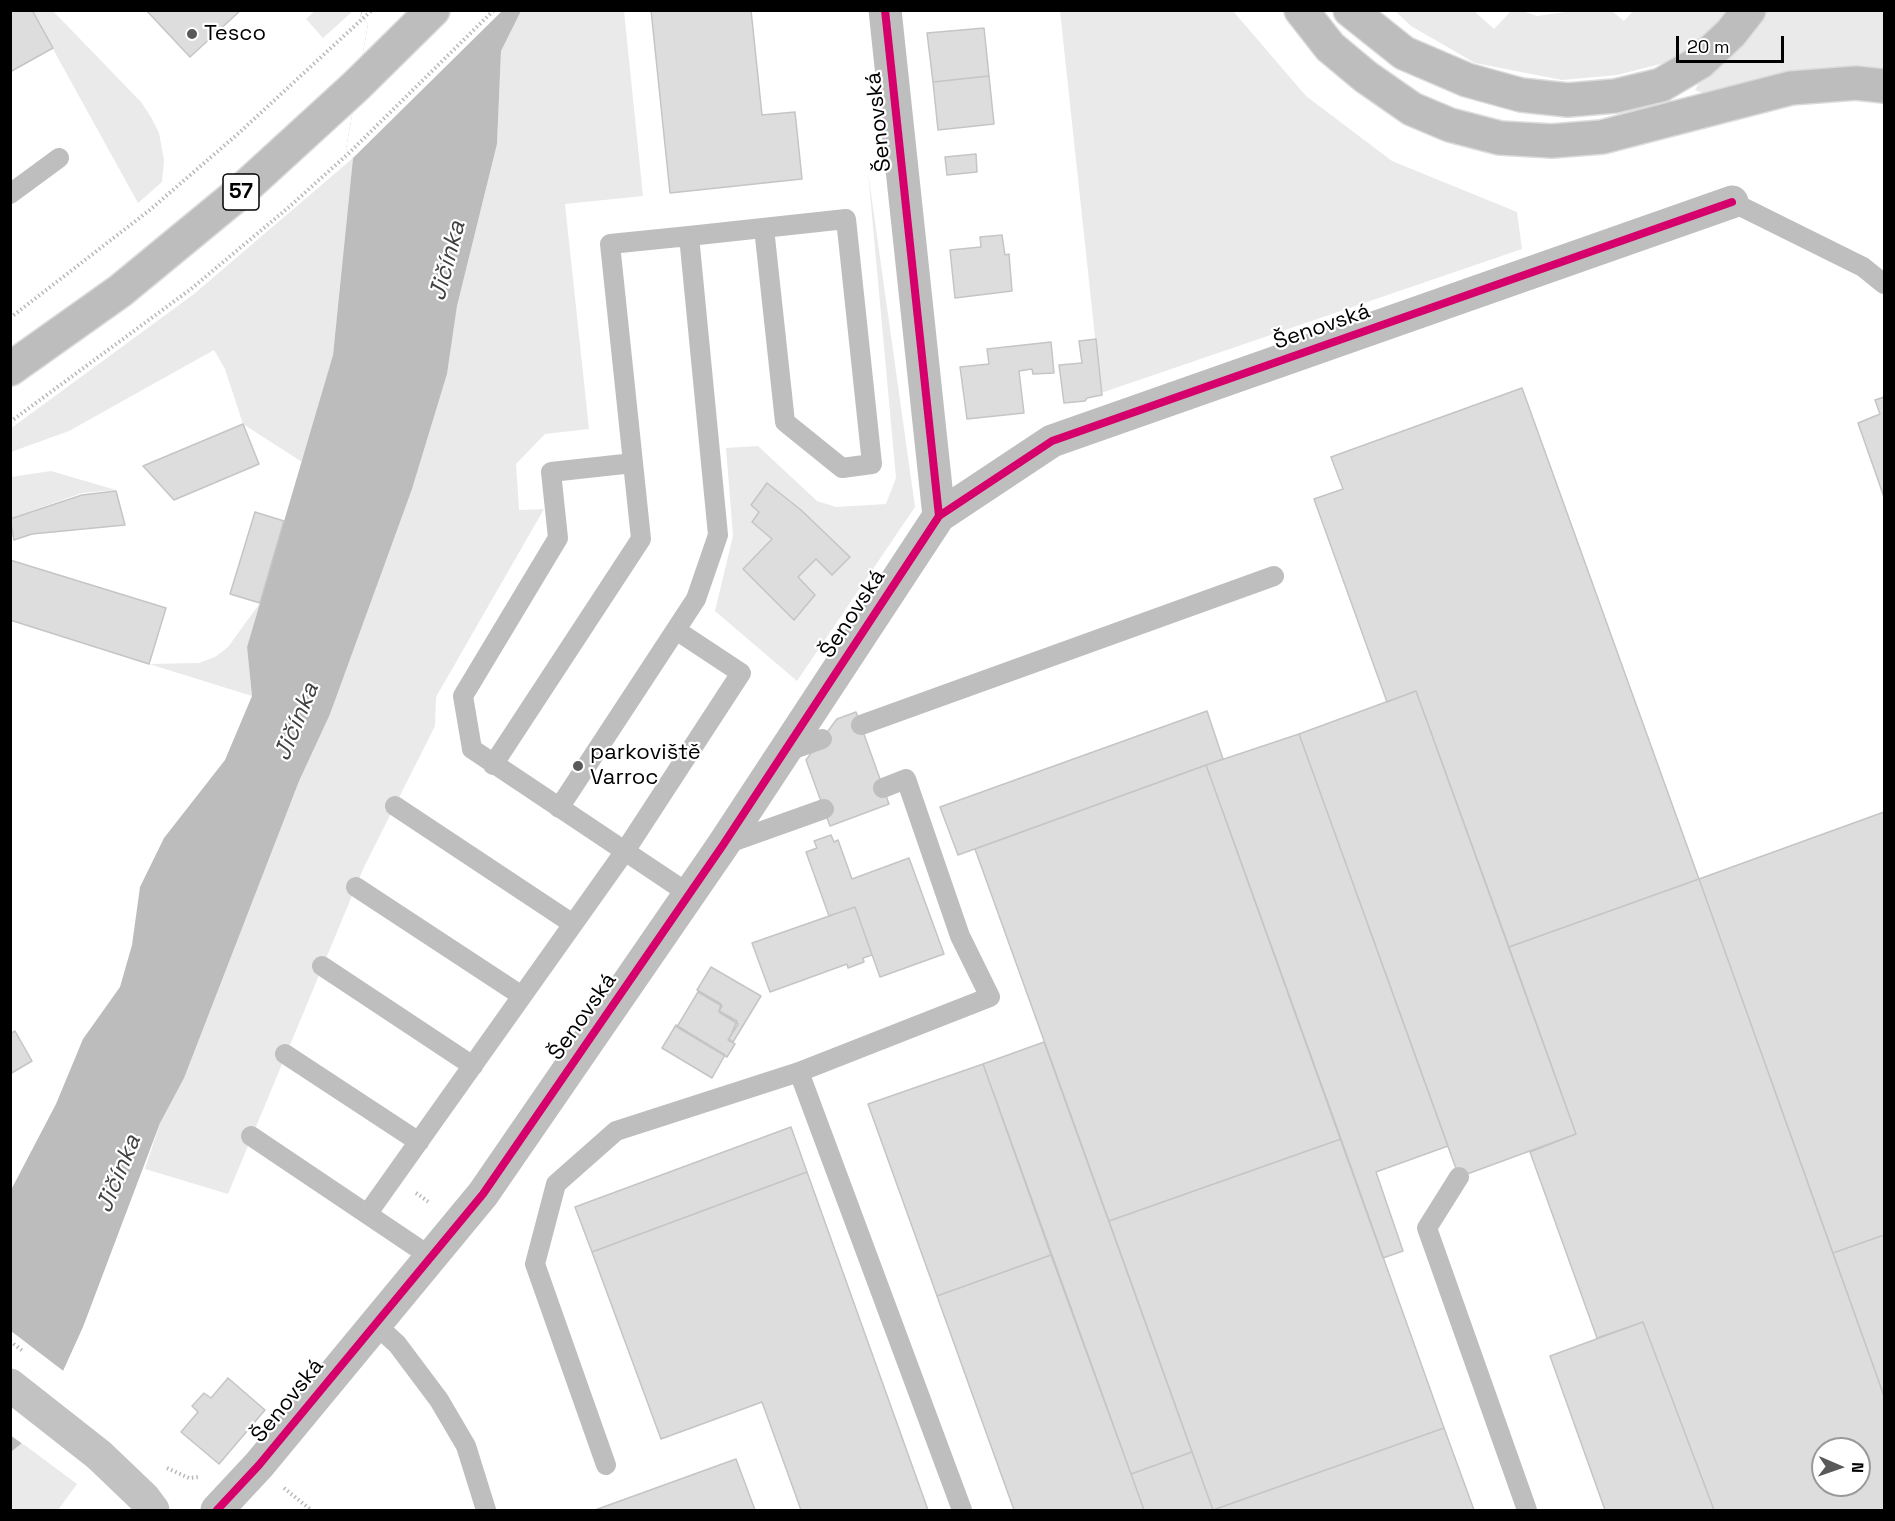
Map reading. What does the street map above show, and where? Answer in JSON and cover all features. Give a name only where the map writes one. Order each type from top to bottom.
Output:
[{"type":"main road","name":"57","points":[[10,369],[120,291],[193,232],[357,86],[433,10]]},
{"type":"main road","points":[[1301,10],[1330,47],[1366,77],[1412,109],[1450,125],[1500,138],[1552,141],[1602,137],[1791,88],[1856,83],[1884,86]]},
{"type":"main road","points":[[1350,10],[1404,53],[1467,80],[1521,95],[1568,100],[1615,96],[1661,85],[1700,62],[1731,33],[1749,10]]},
{"type":"street","name":"Šenovská","points":[[885,10],[939,516]]},
{"type":"street","name":"Šenovská","points":[[217,1510],[259,1465],[483,1194],[723,845],[939,516],[1052,441],[1732,202]]},
{"type":"street","points":[[10,1385],[99,1455],[144,1498],[153,1510]]},
{"type":"lane","points":[[10,194],[59,158]]},
{"type":"lane","points":[[1732,202],[1863,267],[1884,284]]},
{"type":"lane","points":[[493,765],[641,539],[610,244],[846,219],[872,464],[842,468],[785,422],[764,228]]},
{"type":"lane","points":[[559,808],[696,599],[718,535],[689,236]]},
{"type":"lane","points":[[633,464],[551,472],[558,538],[463,696],[472,749],[689,894]]},
{"type":"lane","points":[[861,725],[1274,576]]},
{"type":"lane","points":[[368,1214],[625,851],[741,673],[676,630]]},
{"type":"lane","points":[[783,753],[822,739]]},
{"type":"lane","points":[[606,1465],[535,1264],[556,1184],[616,1131],[799,1072],[990,997],[960,936],[906,779],[883,788]]},
{"type":"lane","points":[[394,806],[573,924]]},
{"type":"lane","points":[[723,845],[824,809]]},
{"type":"lane","points":[[356,886],[522,996]]},
{"type":"lane","points":[[322,966],[473,1066]]},
{"type":"lane","points":[[285,1054],[419,1142]]},
{"type":"lane","points":[[799,1072],[962,1510]]},
{"type":"lane","points":[[251,1136],[430,1257]]},
{"type":"lane","points":[[1459,1177],[1426,1228],[1527,1510]]},
{"type":"lane","points":[[375,1324],[397,1344],[439,1400],[466,1446],[486,1510]]},
{"type":"path","points":[[10,318],[157,204],[364,20],[372,10]]},
{"type":"path","points":[[10,422],[191,289],[349,153],[494,10]]},
{"type":"path","points":[[159,1462],[173,1473],[189,1478],[206,1476]]},
{"type":"shaded area","points":[[32,11],[53,11],[141,102],[151,117],[159,133],[164,160],[162,182],[138,203]]},
{"type":"shaded area","points":[[315,11],[353,11],[323,38],[306,19]]},
{"type":"shaded area","points":[[521,11],[624,11],[643,196],[565,204],[589,429],[545,434],[516,464],[519,510],[544,509],[436,697],[435,726],[364,867],[228,1194],[145,1169],[160,1123],[355,638],[412,489],[447,374],[457,306],[497,144],[501,51]]},
{"type":"shaded area","points":[[1060,11],[1233,11],[1306,96],[1392,161],[1517,212],[1522,249],[1101,393]]},
{"type":"shaded area","points":[[1395,11],[1474,11],[1494,29],[1511,11],[1522,11],[1537,16],[1573,11],[1612,11],[1624,21],[1633,11],[1729,11],[1676,60],[1617,75],[1562,80],[1475,63],[1411,26]]},
{"type":"shaded area","points":[[1765,11],[1884,11],[1884,74],[1706,94],[1695,90],[1701,79]]},
{"type":"shaded area","points":[[353,158],[333,355],[302,462],[243,424],[225,369],[214,350],[69,431],[11,452],[10,429],[194,294]]},
{"type":"shaded area","points":[[868,172],[915,507],[797,681],[715,611],[733,536],[726,448],[758,446],[817,501],[836,507],[886,504],[896,478]]},
{"type":"shaded area","points":[[51,471],[116,490],[82,493],[11,518],[11,477]]},
{"type":"shaded area","points":[[260,603],[247,647],[252,696],[149,664],[199,663],[215,657],[228,647]]},
{"type":"shaded area","points":[[22,1443],[77,1484],[58,1510],[11,1510],[11,1452]]},
{"type":"water","name":"Jičínka","points":[[362,10],[521,11],[501,51],[497,144],[457,306],[447,374],[412,489],[330,714],[299,781],[184,1078],[160,1123],[83,1327],[63,1371],[22,1443],[11,1452],[11,1190],[56,1104],[83,1039],[120,987],[132,945],[140,887],[164,838],[225,760],[252,696],[247,647],[333,355],[353,158],[346,149],[368,24],[360,16]]},
{"type":"pier","points":[[363,11],[502,11],[353,158],[346,149],[368,24],[360,16]]},
{"type":"pier","points":[[11,1331],[66,1373],[24,1445],[10,1435]]},
{"type":"building","points":[[10,10],[32,10],[53,48],[10,72]]},
{"type":"building","name":"Tesco","points":[[146,10],[241,10],[190,57]]},
{"type":"building","points":[[651,10],[751,10],[762,115],[795,112],[802,179],[670,193]]},
{"type":"building","points":[[984,28],[989,76],[933,82],[927,33]]},
{"type":"building","points":[[989,76],[994,124],[938,130],[933,82]]},
{"type":"building","points":[[976,154],[977,172],[947,175],[945,157]]},
{"type":"building","points":[[1002,235],[1005,255],[1009,254],[1012,291],[955,298],[950,250],[981,247],[980,237]]},
{"type":"building","points":[[1096,339],[1102,395],[1087,398],[1085,401],[1064,403],[1059,365],[1082,363],[1079,341]]},
{"type":"building","points":[[1051,342],[1054,373],[1033,374],[1032,369],[1019,371],[1024,413],[967,419],[960,367],[989,364],[987,349]]},
{"type":"building","points":[[1522,388],[1699,879],[1509,947],[1416,691],[1387,702],[1314,499],[1343,489],[1331,457]]},
{"type":"building","points":[[1884,397],[1884,497],[1858,423],[1880,414],[1875,400]]},
{"type":"building","points":[[243,424],[259,464],[174,500],[143,466]]},
{"type":"building","points":[[767,483],[801,510],[850,557],[832,575],[816,559],[798,577],[815,595],[794,620],[743,569],[772,539],[752,522],[759,512],[751,505]]},
{"type":"building","points":[[116,491],[125,525],[32,534],[14,540],[10,519],[82,495]]},
{"type":"building","points":[[255,512],[284,521],[260,603],[230,594]]},
{"type":"building","points":[[10,560],[166,608],[149,664],[10,620]]},
{"type":"building","points":[[1416,691],[1576,1134],[1459,1177],[1299,734]]},
{"type":"building","points":[[1207,711],[1223,759],[958,855],[940,807]]},
{"type":"building","points":[[856,712],[889,804],[830,826],[806,760],[837,719]]},
{"type":"building","points":[[1299,734],[1448,1146],[1376,1172],[1403,1251],[1383,1258],[1206,765]]},
{"type":"building","points":[[1206,765],[1341,1139],[1109,1221],[975,849]]},
{"type":"building","points":[[1884,812],[1884,1235],[1833,1253],[1699,879]]},
{"type":"building","points":[[831,835],[834,842],[838,840],[852,879],[909,858],[944,954],[880,977],[855,907],[829,916],[806,852],[817,848],[814,841]]},
{"type":"building","points":[[1699,879],[1884,1396],[1884,1510],[1714,1510],[1643,1322],[1597,1338],[1530,1152],[1576,1134],[1509,947]]},
{"type":"building","points":[[855,907],[872,955],[863,958],[864,962],[848,968],[847,964],[770,992],[752,943]]},
{"type":"building","points":[[711,967],[761,996],[733,1042],[729,1039],[737,1021],[719,1011],[721,1004],[697,990]]},
{"type":"building","points":[[698,992],[722,1006],[719,1012],[738,1024],[728,1040],[735,1044],[727,1057],[677,1027]]},
{"type":"building","points":[[676,1025],[725,1055],[712,1078],[662,1048]]},
{"type":"building","points":[[15,1031],[32,1061],[10,1074],[10,1034]]},
{"type":"building","points":[[1044,1042],[1192,1452],[1131,1474],[983,1064]]},
{"type":"building","points":[[983,1064],[1051,1255],[937,1296],[868,1104]]},
{"type":"building","points":[[791,1127],[807,1172],[592,1252],[575,1207]]},
{"type":"building","points":[[1341,1139],[1444,1428],[1213,1510],[1109,1221]]},
{"type":"building","points":[[807,1172],[928,1510],[801,1510],[762,1402],[661,1439],[592,1252]]},
{"type":"building","points":[[1884,1235],[1884,1396],[1833,1253]]},
{"type":"building","points":[[1051,1255],[1144,1510],[1014,1510],[937,1296]]},
{"type":"building","points":[[1643,1322],[1714,1510],[1605,1510],[1550,1356]]},
{"type":"building","points":[[228,1378],[265,1410],[219,1464],[181,1432],[198,1412],[192,1406],[204,1393],[211,1398]]},
{"type":"building","points":[[1444,1428],[1474,1510],[1213,1510]]},
{"type":"building","points":[[1192,1452],[1213,1510],[1144,1510],[1131,1474]]},
{"type":"building","points":[[736,1459],[755,1510],[595,1510]]},
{"type":"cycle path","points":[[885,10],[939,516]]},
{"type":"cycle path","points":[[217,1510],[259,1465],[483,1194],[723,845],[939,516],[1052,441],[1732,202]]},
{"type":"place","name":"Tesco","points":[[192,34]]},
{"type":"place","name":"parkoviště Varroc","points":[[578,766]]}]
